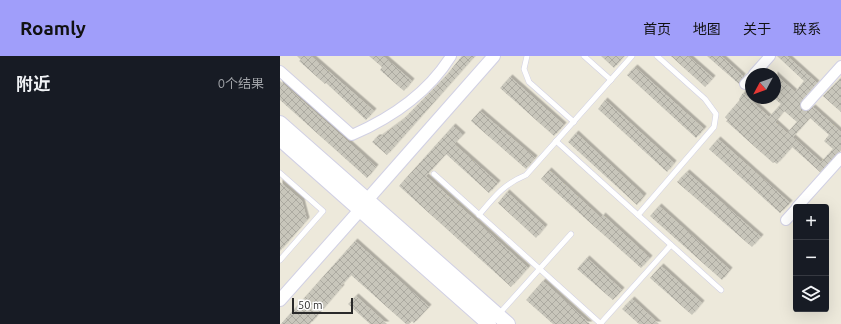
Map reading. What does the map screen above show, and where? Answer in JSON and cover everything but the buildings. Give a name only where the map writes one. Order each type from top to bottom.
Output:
[{"type":"main road","points":[[280,123],[360,204]]},
{"type":"main road","points":[[280,139],[499,321]]},
{"type":"street","points":[[280,71],[352,135],[376,124],[405,106],[444,66],[450,56]]},
{"type":"street","points":[[280,288],[360,204],[494,56]]},
{"type":"street","points":[[759,68],[770,56]]},
{"type":"street","points":[[806,105],[841,66]]},
{"type":"street","points":[[801,204],[841,158]]},
{"type":"street","points":[[280,300],[360,204]]},
{"type":"street","points":[[786,220],[793,212]]},
{"type":"lane","points":[[527,56],[524,69],[529,82],[574,122]]},
{"type":"lane","points":[[584,56],[611,80]]},
{"type":"lane","points":[[479,215],[501,189],[514,180],[526,175],[632,56]]},
{"type":"lane","points":[[638,215],[714,127],[716,114],[705,99],[657,56]]},
{"type":"lane","points":[[556,141],[720,290]]},
{"type":"lane","points":[[280,173],[323,211],[280,260]]},
{"type":"lane","points":[[434,174],[601,324],[671,245]]},
{"type":"lane","points":[[499,321],[540,269],[571,234]]}]
